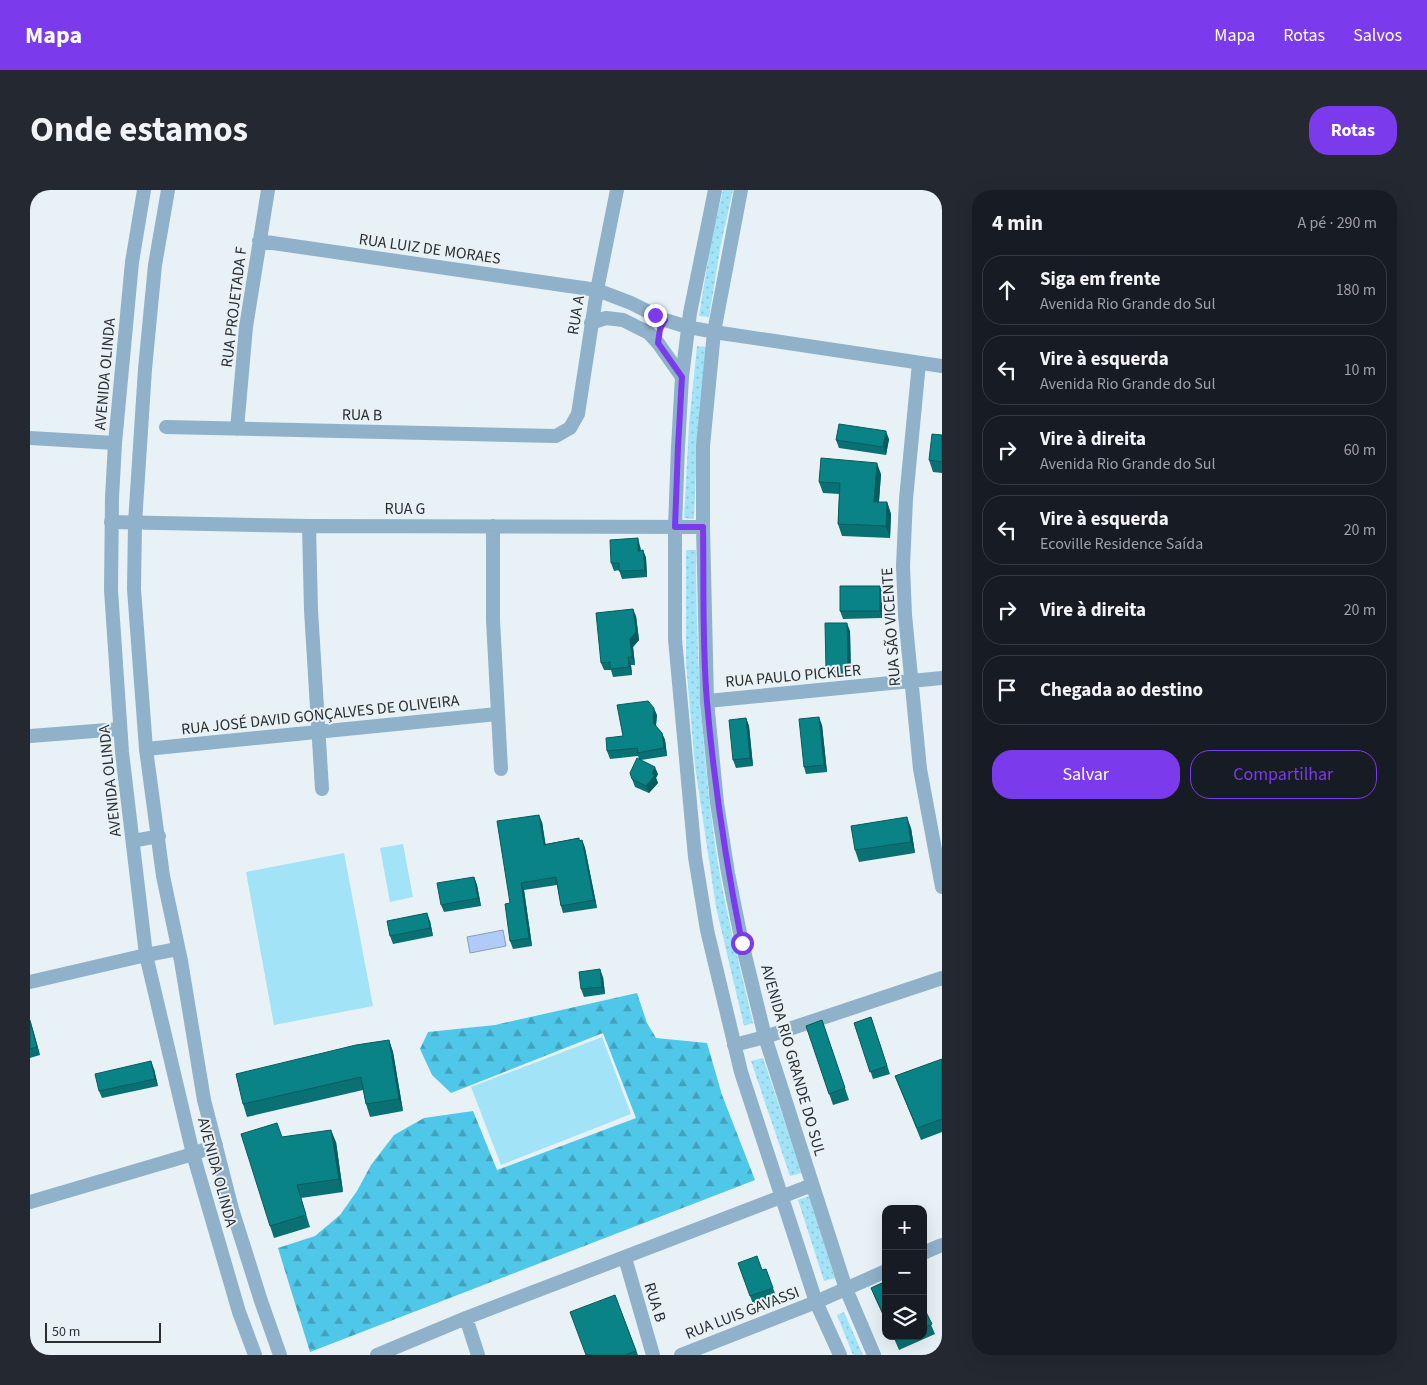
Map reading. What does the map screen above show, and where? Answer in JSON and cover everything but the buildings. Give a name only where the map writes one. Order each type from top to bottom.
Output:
[{"type":"street","name":"AVENIDA OLINDA","points":[[144,190],[132,262],[115,443],[111,522],[111,590],[120,729],[146,955],[193,1154],[239,1312],[255,1355]]},
{"type":"street","name":"AVENIDA OLINDA","points":[[168,190],[155,265],[145,369],[136,524],[134,589],[146,748],[164,876],[204,1100],[232,1209],[280,1355]]},
{"type":"street","name":"RUA PROJETADA F","points":[[237,429],[246,327],[268,190]]},
{"type":"street","name":"RUA A","points":[[556,436],[570,428],[578,414],[591,323],[617,190]]},
{"type":"street","points":[[715,190],[688,327],[682,377],[675,527],[675,638],[695,857],[707,930],[740,1072],[816,1302],[840,1355]]},
{"type":"street","name":"AVENIDA RIO GRANDE DO SUL","points":[[741,190],[714,332],[704,446],[703,527],[707,700],[717,803],[742,943],[765,1037],[846,1289],[874,1355]]},
{"type":"street","name":"RUA LUIZ DE MORAES","points":[[259,240],[597,290],[631,303],[665,320],[688,327],[942,366]]},
{"type":"street","points":[[591,323],[606,318],[623,320],[649,333],[682,377]]},
{"type":"street","points":[[658,343],[660,329],[665,320]]},
{"type":"street","name":"RUA SÃO VICENTE","points":[[920,363],[906,499],[902,566],[920,769],[942,887]]},
{"type":"street","points":[[122,369],[145,369]]},
{"type":"street","name":"RUA B","points":[[166,426],[556,436]]},
{"type":"street","points":[[30,438],[115,443]]},
{"type":"street","name":"RUA G","points":[[111,522],[309,526],[675,527]]},
{"type":"street","points":[[309,526],[322,790]]},
{"type":"street","points":[[493,526],[493,620],[501,769]]},
{"type":"street","points":[[675,527],[703,527]]},
{"type":"street","name":"RUA PAULO PICKLER","points":[[707,700],[942,678]]},
{"type":"street","name":"RUA JOSÉ DAVID GONÇALVES DE OLIVEIRA","points":[[146,748],[497,714]]},
{"type":"street","points":[[30,736],[120,729]]},
{"type":"street","points":[[133,841],[159,836]]},
{"type":"street","points":[[30,982],[178,949]]},
{"type":"street","points":[[734,1045],[765,1037],[942,978]]},
{"type":"street","points":[[30,1202],[193,1154],[216,1145]]},
{"type":"street","points":[[377,1355],[466,1318],[812,1184]]},
{"type":"street","points":[[927,1252],[942,1245]]},
{"type":"street","name":"RUA B","points":[[624,1258],[653,1355]]},
{"type":"street","points":[[846,1289],[882,1273]]},
{"type":"street","name":"RUA LUIS GAVASSI","points":[[681,1355],[846,1289]]},
{"type":"street","points":[[466,1318],[478,1355]]},
{"type":"shaded area","points":[[723,190],[733,190],[721,244],[709,317],[699,316],[711,241]]},
{"type":"shaded area","points":[[697,346],[707,347],[698,425],[694,519],[684,518],[689,425]]},
{"type":"shaded area","points":[[686,550],[696,550],[697,629],[704,747],[718,864],[753,1023],[744,1026],[716,907],[695,766],[686,663]]},
{"type":"shaded area","points":[[403,844],[413,897],[390,902],[380,848]]},
{"type":"shaded area","points":[[344,853],[373,1006],[274,1025],[246,872]]},
{"type":"shaded area","points":[[503,930],[506,946],[470,953],[467,937]]},
{"type":"shaded area","points":[[602,1037],[631,1114],[501,1165],[471,1087]]},
{"type":"shaded area","points":[[763,1058],[802,1173],[790,1176],[751,1061]]},
{"type":"shaded area","points":[[809,1196],[835,1278],[824,1281],[798,1200]]},
{"type":"shaded area","points":[[844,1312],[863,1355],[853,1355],[837,1315]]},
{"type":"green space","points":[[637,993],[647,1023],[656,1038],[707,1043],[722,1095],[755,1180],[310,1352],[278,1248],[315,1236],[340,1215],[357,1191],[371,1165],[394,1135],[424,1118],[473,1111],[497,1170],[636,1118],[603,1033],[451,1093],[432,1075],[420,1049],[428,1032],[495,1025]]},
{"type":"route","points":[[655,315],[665,320],[660,329],[658,343],[682,377],[675,527],[703,527],[707,700],[717,803],[742,943]]}]
